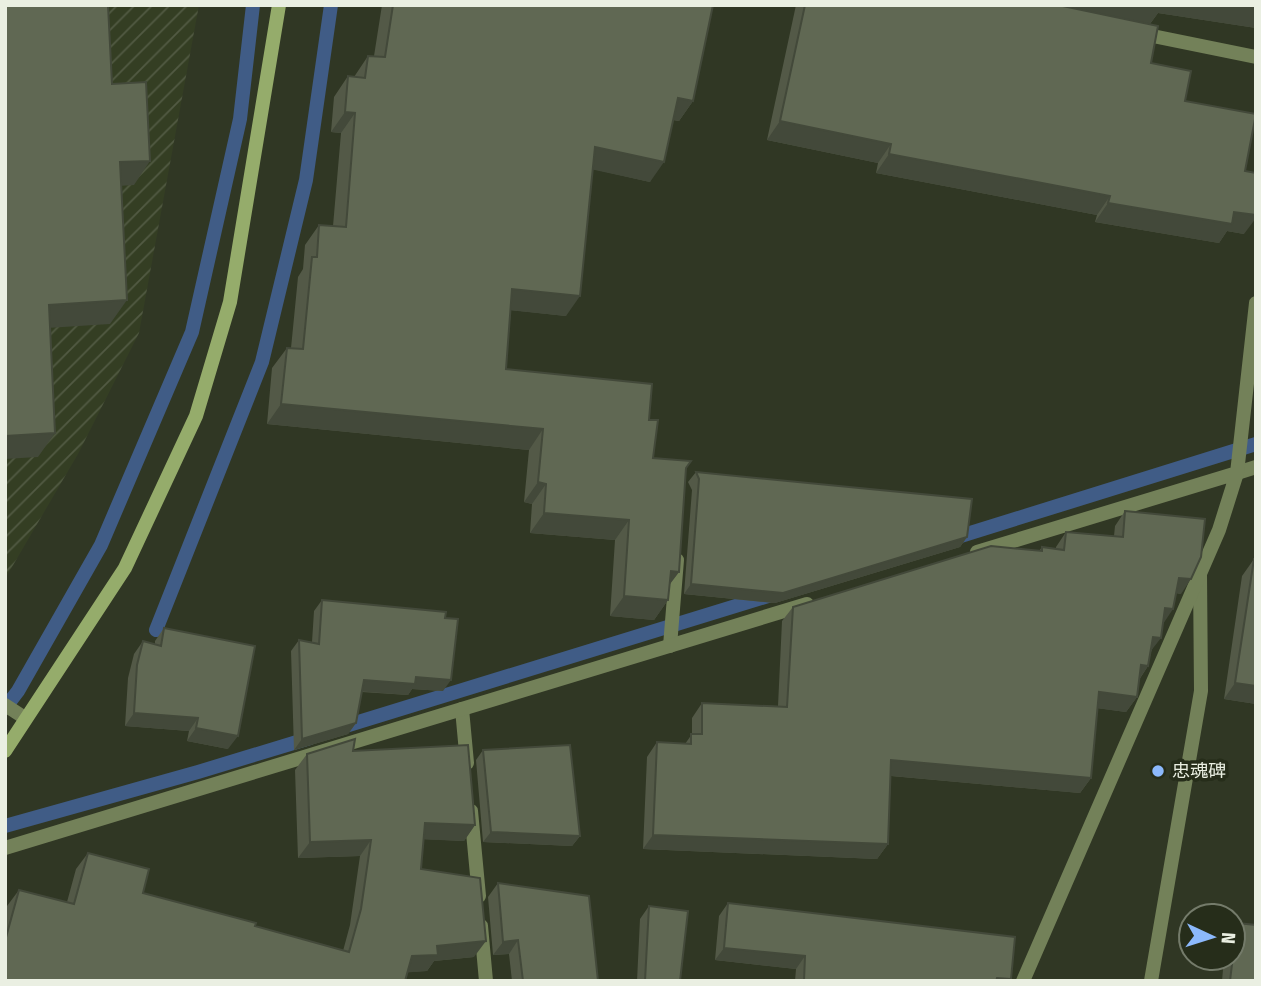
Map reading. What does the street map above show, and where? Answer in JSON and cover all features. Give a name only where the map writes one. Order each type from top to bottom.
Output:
[{"type":"street","points":[[5,751],[125,568],[196,416],[230,302],[279,5]]},
{"type":"street","points":[[1120,29],[1256,57]]},
{"type":"street","points":[[1023,981],[1219,530],[1237,473],[1256,303]]},
{"type":"street","points":[[960,557],[1256,467]]},
{"type":"street","points":[[670,646],[678,541]]},
{"type":"street","points":[[1151,981],[1201,691],[1200,572]]},
{"type":"street","points":[[5,848],[815,601]]},
{"type":"street","points":[[5,705],[25,718]]},
{"type":"street","points":[[462,709],[486,981]]},
{"type":"shaded area","points":[[5,5],[199,5],[139,333],[78,454],[5,579]]},
{"type":"building","points":[[5,5],[108,5],[112,84],[146,82],[150,161],[120,162],[127,300],[49,305],[55,433],[5,436]]},
{"type":"building","points":[[393,5],[713,5],[693,101],[678,98],[664,162],[595,147],[580,296],[512,289],[506,369],[652,384],[649,420],[658,420],[653,458],[691,461],[686,468],[679,572],[671,571],[668,600],[624,596],[629,520],[544,513],[546,484],[538,482],[543,429],[281,404],[287,348],[303,349],[312,257],[317,257],[319,225],[346,227],[355,113],[345,112],[348,76],[365,78],[368,56],[385,57]]},
{"type":"building","points":[[805,5],[1058,5],[1158,26],[1151,63],[1191,71],[1185,101],[1256,114],[1245,171],[1256,173],[1256,215],[1234,212],[1232,224],[1108,203],[1110,196],[889,154],[891,144],[780,121]]},
{"type":"building","points":[[696,472],[972,499],[967,537],[783,593],[691,584],[699,479]]},
{"type":"building","points":[[1125,511],[1205,519],[1201,557],[1191,579],[1179,578],[1173,609],[1165,608],[1161,638],[1153,637],[1148,666],[1141,665],[1137,697],[1099,692],[1091,778],[891,760],[888,844],[653,835],[657,742],[691,744],[691,734],[702,734],[702,703],[787,707],[793,607],[991,546],[1042,551],[1042,547],[1064,550],[1066,532],[1123,537]]},
{"type":"building","points":[[1256,559],[1256,686],[1235,683]]},
{"type":"building","points":[[322,600],[446,612],[445,618],[458,619],[451,680],[416,677],[415,684],[364,680],[356,723],[302,739],[299,640],[319,644]]},
{"type":"building","points":[[164,628],[255,646],[238,736],[196,728],[198,718],[134,713],[137,665],[143,641],[161,646]]},
{"type":"building","points":[[355,739],[353,751],[468,745],[475,825],[425,823],[421,869],[480,878],[486,941],[437,946],[438,955],[412,956],[405,981],[5,981],[5,941],[19,890],[74,904],[88,853],[149,869],[143,893],[256,923],[255,926],[349,952],[361,909],[371,840],[310,842],[307,754]]},
{"type":"building","points":[[570,745],[580,836],[491,832],[483,750]]},
{"type":"building","points":[[498,883],[589,896],[598,981],[523,981],[518,940],[503,942]]},
{"type":"building","points":[[728,903],[1015,937],[1011,979],[804,981],[805,956],[724,948]]},
{"type":"building","points":[[649,906],[688,911],[680,981],[645,981]]},
{"type":"building","points":[[1247,924],[1256,925],[1256,981],[1230,981],[1231,972],[1247,972]]},
{"type":"waterway","points":[[5,708],[18,691],[101,545],[192,332],[240,119],[253,5]]},
{"type":"waterway","points":[[156,630],[262,362],[306,180],[331,5]]},
{"type":"waterway","points":[[951,539],[1256,444]]},
{"type":"waterway","points":[[339,728],[768,596]]},
{"type":"waterway","points":[[5,826],[310,738]]},
{"type":"place","name":"忠魂碑","points":[[1158,771]]}]
